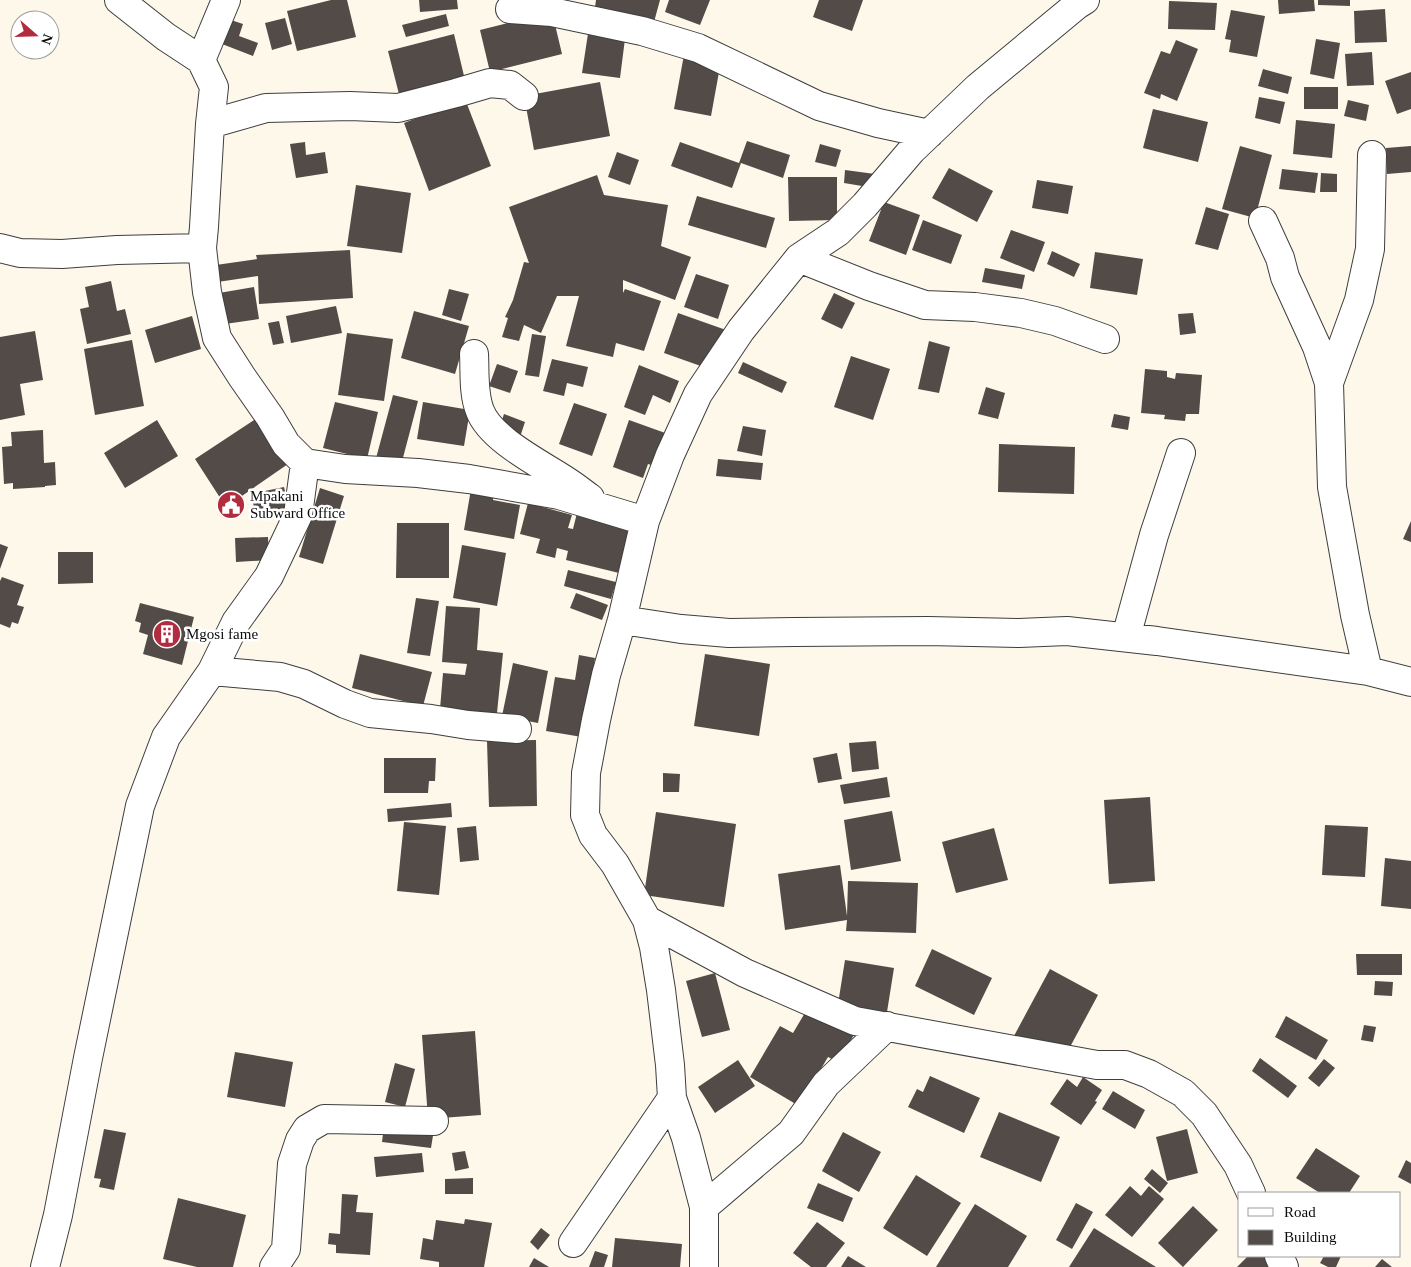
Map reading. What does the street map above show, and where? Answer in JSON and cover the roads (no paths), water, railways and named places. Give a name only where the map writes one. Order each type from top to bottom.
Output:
[{"type":"street","points":[[119,0],[166,37],[201,60],[214,87],[202,248],[207,292],[218,338],[286,444],[305,463],[346,469],[418,473],[469,479],[559,496],[645,521]]},
{"type":"street","points":[[201,60],[226,0]]},
{"type":"street","points":[[704,1267],[704,1206],[686,1138],[672,1098],[661,990],[648,920],[615,864],[593,836],[585,815],[586,773],[596,720],[645,521],[670,455],[698,394],[741,330],[799,258],[838,232],[912,150],[978,87],[1085,0]]},
{"type":"street","points":[[510,9],[552,12],[566,7],[698,48],[819,106],[878,123],[929,134]]},
{"type":"street","points":[[210,124],[266,108],[341,106],[398,108],[490,83],[510,85],[524,96]]},
{"type":"street","points":[[1330,383],[1359,300],[1370,249],[1372,155]]},
{"type":"street","points":[[1263,221],[1280,258],[1284,277],[1317,347],[1330,383],[1332,487],[1355,615],[1368,672]]},
{"type":"street","points":[[0,248],[20,253],[62,254],[117,250],[202,248]]},
{"type":"street","points":[[799,258],[869,286],[925,305],[976,307],[1021,313],[1105,338]]},
{"type":"street","points":[[474,354],[476,399],[480,412],[491,428],[522,453],[569,482],[603,508]]},
{"type":"street","points":[[1126,637],[1154,535],[1181,453]]},
{"type":"street","points":[[46,1267],[140,806],[166,737],[212,670],[236,622],[269,576],[298,515],[305,463]]},
{"type":"street","points":[[622,620],[729,634],[928,631],[1019,633],[1067,631],[1126,637],[1368,672],[1411,682]]},
{"type":"street","points":[[212,670],[280,677],[304,684],[345,704],[370,713],[517,729]]},
{"type":"street","points":[[648,920],[745,973],[855,1021],[1097,1065],[1125,1065],[1149,1074],[1183,1094],[1204,1114],[1238,1165],[1251,1192]]},
{"type":"street","points":[[704,1206],[791,1133],[826,1084],[887,1026]]},
{"type":"street","points":[[573,1243],[672,1098]]},
{"type":"street","points":[[274,1267],[286,1249],[292,1164],[300,1140],[307,1129],[324,1118],[434,1121]]},
{"type":"place","name":"Mpakani Subward Office","points":[[231,505]]},
{"type":"place","name":"Mgosi fame","points":[[167,634]]}]
